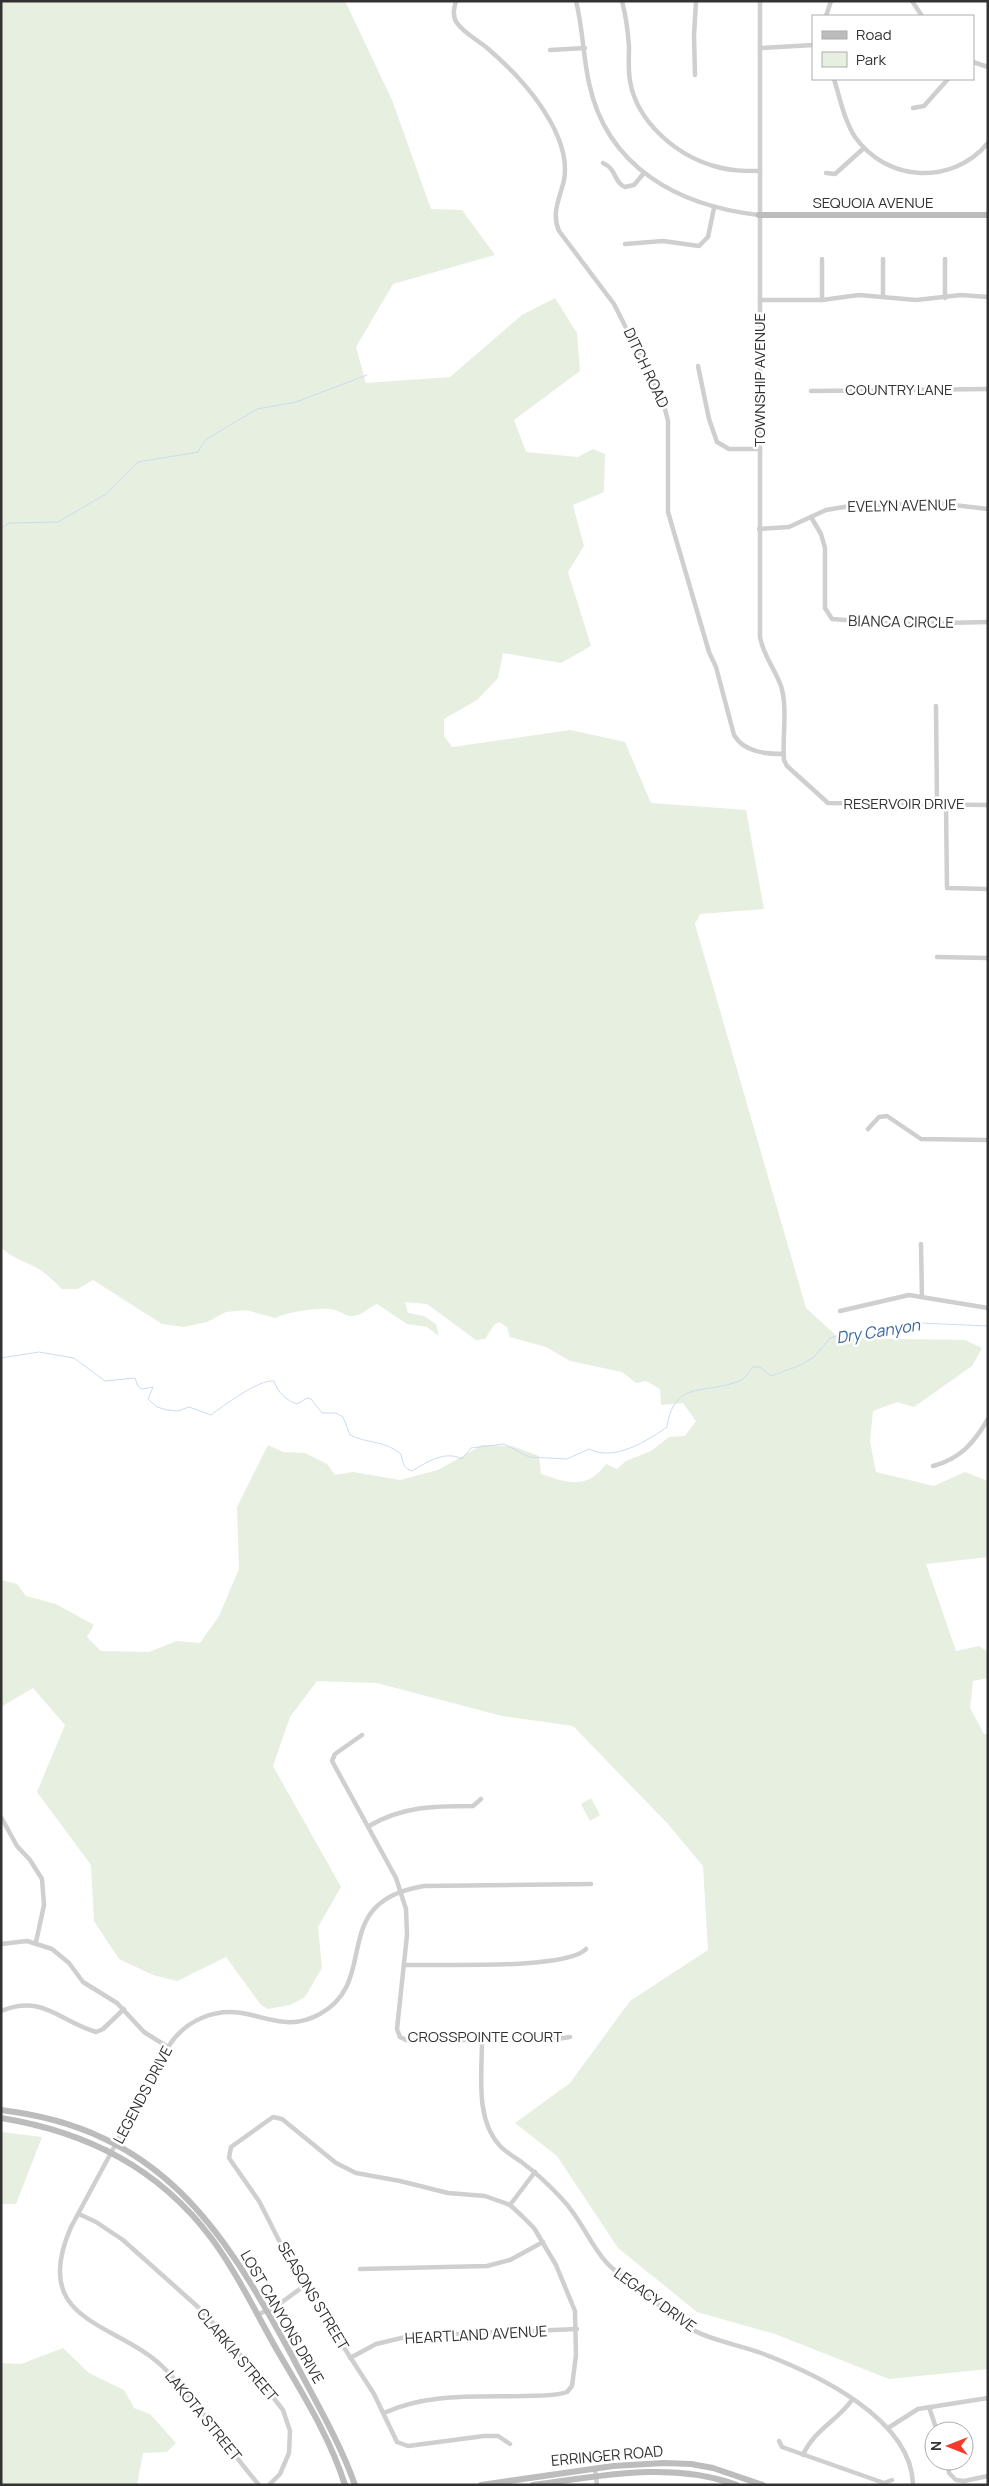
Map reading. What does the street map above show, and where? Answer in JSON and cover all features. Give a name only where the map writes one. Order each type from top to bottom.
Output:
[{"type":"street","name":"DITCH ROAD","points":[[456,1],[453,9],[456,23],[520,78],[546,113],[565,162],[555,222],[559,231],[614,304],[662,401],[668,421],[668,512],[709,652],[716,667],[734,735],[738,741],[749,749],[770,754],[784,754]]},
{"type":"street","points":[[576,1],[585,48],[589,85],[600,117],[619,147],[644,173],[673,193],[714,208],[759,215]]},
{"type":"street","points":[[622,1],[628,29],[630,82],[638,103],[650,122],[671,144],[699,161],[728,170],[760,171]]},
{"type":"street","points":[[695,75],[694,36],[696,1]]},
{"type":"street","name":"TOWNSHIP AVENUE","points":[[760,1],[760,636],[765,655],[777,678],[783,695],[784,754]]},
{"type":"street","points":[[826,15],[831,1]]},
{"type":"street","points":[[912,1],[921,15]]},
{"type":"street","points":[[760,48],[812,45]]},
{"type":"street","points":[[550,50],[585,48]]},
{"type":"street","points":[[974,62],[988,67]]},
{"type":"street","points":[[834,80],[847,120],[864,148],[877,159],[893,168],[912,173],[928,174],[944,171],[963,164],[988,143]]},
{"type":"street","points":[[913,108],[924,106],[947,80]]},
{"type":"street","points":[[826,173],[835,174],[864,148]]},
{"type":"street","points":[[603,163],[613,168],[618,182],[625,188],[634,185],[644,173]]},
{"type":"street","points":[[625,244],[663,242],[699,246],[708,237],[714,208]]},
{"type":"street","name":"SEQUOIA AVENUE","points":[[759,215],[988,215]]},
{"type":"street","points":[[822,259],[822,300]]},
{"type":"street","points":[[883,259],[883,297]]},
{"type":"street","points":[[944,298],[945,259]]},
{"type":"street","points":[[760,300],[822,300],[859,295],[916,300],[973,295],[988,297]]},
{"type":"street","points":[[698,366],[709,419],[718,442],[729,449],[760,449]]},
{"type":"street","name":"COUNTRY LANE","points":[[810,391],[988,389]]},
{"type":"street","name":"EVELYN AVENUE","points":[[760,529],[789,527],[834,508],[887,503],[957,504],[988,509]]},
{"type":"street","name":"BIANCA CIRCLE","points":[[811,518],[821,534],[825,548],[825,608],[832,619],[897,624],[988,622]]},
{"type":"street","points":[[936,706],[936,804]]},
{"type":"street","name":"RESERVOIR DRIVE","points":[[784,754],[787,766],[828,803],[988,805]]},
{"type":"street","points":[[946,804],[946,888],[988,889]]},
{"type":"street","points":[[937,957],[988,958]]},
{"type":"street","points":[[868,1129],[879,1117],[887,1116],[921,1139],[988,1140]]},
{"type":"street","points":[[921,1244],[922,1297]]},
{"type":"street","points":[[840,1311],[909,1295],[988,1308]]},
{"type":"street","points":[[933,1466],[950,1460],[965,1450],[978,1436],[988,1419]]},
{"type":"street","points":[[362,1735],[333,1757],[334,1765],[369,1826],[401,1892],[407,1922],[404,1965],[551,1962],[581,1954],[586,1950]]},
{"type":"street","points":[[369,1826],[382,1818],[409,1809],[473,1806],[481,1799]]},
{"type":"street","points":[[1,1817],[17,1846],[30,1860],[42,1879],[44,1905],[36,1942]]},
{"type":"street","name":"LEGENDS DRIVE","points":[[60,2272],[61,2255],[65,2241],[79,2214],[168,2047],[189,2025],[211,2014],[235,2012],[284,2023],[309,2019],[321,2014],[336,2002],[348,1987],[356,1963],[358,1939],[367,1919],[382,1902],[401,1892],[424,1886],[590,1884]]},
{"type":"street","points":[[1,1944],[17,1941],[36,1942],[61,1955],[83,1982],[124,2009],[144,2032],[168,2047]]},
{"type":"street","name":"CROSSPOINTE COURT","points":[[404,1965],[397,2029],[400,2037],[406,2040],[551,2040],[570,2037]]},
{"type":"street","points":[[1,2012],[19,2006],[39,2006],[96,2032],[103,2029],[124,2009]]},
{"type":"street","name":"LEGACY DRIVE","points":[[482,2040],[482,2105],[488,2127],[501,2146],[535,2172],[552,2188],[577,2217],[607,2264],[686,2326],[697,2332],[783,2362],[830,2386],[852,2400],[888,2428],[908,2461],[913,2485]]},
{"type":"street","name":"LOST CANYONS DRIVE","points":[[1,2110],[34,2115],[69,2124],[117,2144],[170,2181],[205,2217],[233,2256],[267,2310],[336,2438],[355,2485]]},
{"type":"street","name":"SEASONS STREET","points":[[510,2205],[485,2196],[448,2193],[400,2181],[356,2174],[336,2163],[277,2117],[268,2119],[230,2148],[230,2163],[259,2201],[304,2286],[384,2413],[397,2442],[400,2445],[498,2436],[510,2444]]},
{"type":"street","name":"LOST CANYONS DRIVE","points":[[1,2118],[56,2129],[92,2142],[134,2166],[196,2219],[227,2262],[257,2315],[329,2444],[345,2485]]},
{"type":"street","points":[[384,2413],[405,2405],[446,2398],[564,2394],[572,2386],[576,2330],[572,2303],[556,2265],[543,2242],[534,2228],[510,2205],[535,2172]]},
{"type":"street","name":"CLARKIA STREET","points":[[79,2214],[96,2222],[123,2240],[203,2312],[228,2340],[282,2410],[290,2431],[289,2453],[280,2474],[269,2485]]},
{"type":"street","points":[[360,2269],[487,2266],[510,2260],[543,2242]]},
{"type":"street","name":"LAKOTA STREET","points":[[60,2272],[65,2292],[77,2310],[93,2324],[145,2354],[166,2370],[259,2485]]},
{"type":"street","points":[[257,2315],[304,2286]]},
{"type":"street","name":"HEARTLAND AVENUE","points":[[350,2358],[376,2344],[410,2336],[576,2330]]},
{"type":"street","points":[[888,2428],[909,2414],[929,2407],[988,2398]]},
{"type":"street","points":[[803,2454],[812,2438],[837,2418],[852,2400]]},
{"type":"street","points":[[929,2407],[934,2421]]},
{"type":"street","points":[[780,2441],[782,2447],[884,2483],[892,2480]]},
{"type":"street","name":"ERRINGER ROAD","points":[[481,2485],[641,2463],[690,2464],[735,2475],[763,2485]]},
{"type":"street","points":[[595,2469],[597,2485]]},
{"type":"street","name":"ERRINGER ROAD","points":[[533,2485],[667,2471],[703,2475],[738,2485]]},
{"type":"street","points":[[950,2471],[956,2480],[971,2480],[988,2476]]},
{"type":"green space","points":[[1,1],[345,1],[392,100],[431,209],[462,210],[495,255],[393,284],[356,347],[366,383],[450,377],[522,315],[555,298],[577,333],[580,371],[514,420],[526,452],[578,457],[593,449],[605,454],[604,492],[573,505],[584,546],[568,572],[591,646],[561,663],[503,653],[498,678],[477,700],[444,719],[444,736],[452,747],[570,730],[625,742],[651,803],[746,810],[764,909],[700,914],[695,924],[806,1308],[839,1338],[965,1340],[982,1348],[972,1366],[914,1407],[897,1402],[873,1411],[870,1441],[876,1472],[934,1486],[965,1472],[988,1481],[988,1557],[926,1564],[956,1651],[979,1646],[988,1652],[988,1678],[973,1681],[970,1708],[984,1734],[988,1734],[988,2369],[889,2379],[775,2334],[697,2312],[618,2248],[557,2156],[515,2123],[570,2083],[630,2001],[708,1950],[703,1866],[667,1823],[573,1726],[502,1716],[377,1683],[317,1681],[290,1717],[273,1766],[341,1887],[318,1927],[322,1968],[305,1997],[290,2005],[268,2009],[261,2005],[226,1957],[177,1981],[153,1975],[119,1959],[94,1921],[91,1865],[37,1792],[65,1725],[33,1688],[1,1707],[1,1580],[17,1584],[26,1596],[56,1604],[94,1625],[87,1637],[101,1651],[149,1652],[177,1641],[200,1643],[219,1616],[239,1569],[237,1507],[268,1445],[283,1452],[305,1453],[327,1464],[335,1475],[353,1472],[400,1480],[438,1470],[482,1445],[512,1446],[539,1456],[541,1474],[568,1482],[576,1482],[592,1478],[606,1464],[617,1469],[626,1461],[651,1451],[669,1437],[685,1436],[696,1421],[683,1403],[661,1405],[660,1389],[646,1381],[636,1383],[622,1372],[570,1361],[546,1347],[510,1337],[507,1327],[499,1322],[494,1325],[485,1339],[476,1340],[427,1304],[405,1302],[408,1313],[424,1316],[436,1324],[439,1336],[427,1327],[407,1324],[377,1304],[359,1315],[353,1316],[335,1310],[313,1309],[275,1318],[246,1310],[226,1312],[207,1322],[184,1327],[162,1324],[93,1280],[78,1289],[62,1289],[42,1271],[13,1256],[1,1247]]},
{"type":"green space","points":[[591,1798],[600,1815],[590,1821],[581,1804]]},
{"type":"green space","points":[[1,2132],[42,2137],[16,2204],[1,2204]]},
{"type":"green space","points":[[63,2348],[89,2373],[124,2390],[134,2408],[150,2414],[176,2443],[167,2452],[143,2453],[137,2485],[1,2485],[1,2363],[21,2364]]},
{"type":"waterway","points":[[1,528],[9,523],[58,522],[106,494],[138,462],[198,452],[205,440],[257,409],[296,402],[367,375]]},
{"type":"waterway","name":"Dry Canyon","points":[[1,1358],[39,1352],[74,1358],[105,1381],[135,1378],[138,1386],[142,1389],[153,1387],[148,1399],[157,1407],[178,1411],[189,1407],[211,1415],[260,1384],[274,1381],[280,1392],[293,1402],[297,1404],[307,1398],[311,1399],[322,1413],[336,1413],[343,1417],[350,1435],[382,1444],[395,1450],[401,1454],[405,1467],[412,1471],[436,1458],[449,1456],[462,1459],[471,1448],[504,1444],[529,1457],[567,1459],[589,1449],[609,1453],[619,1451],[640,1444],[667,1427],[671,1412],[684,1395],[693,1391],[739,1381],[753,1367],[760,1367],[771,1376],[801,1365],[814,1357],[830,1338],[846,1333],[920,1323],[988,1326]]}]
